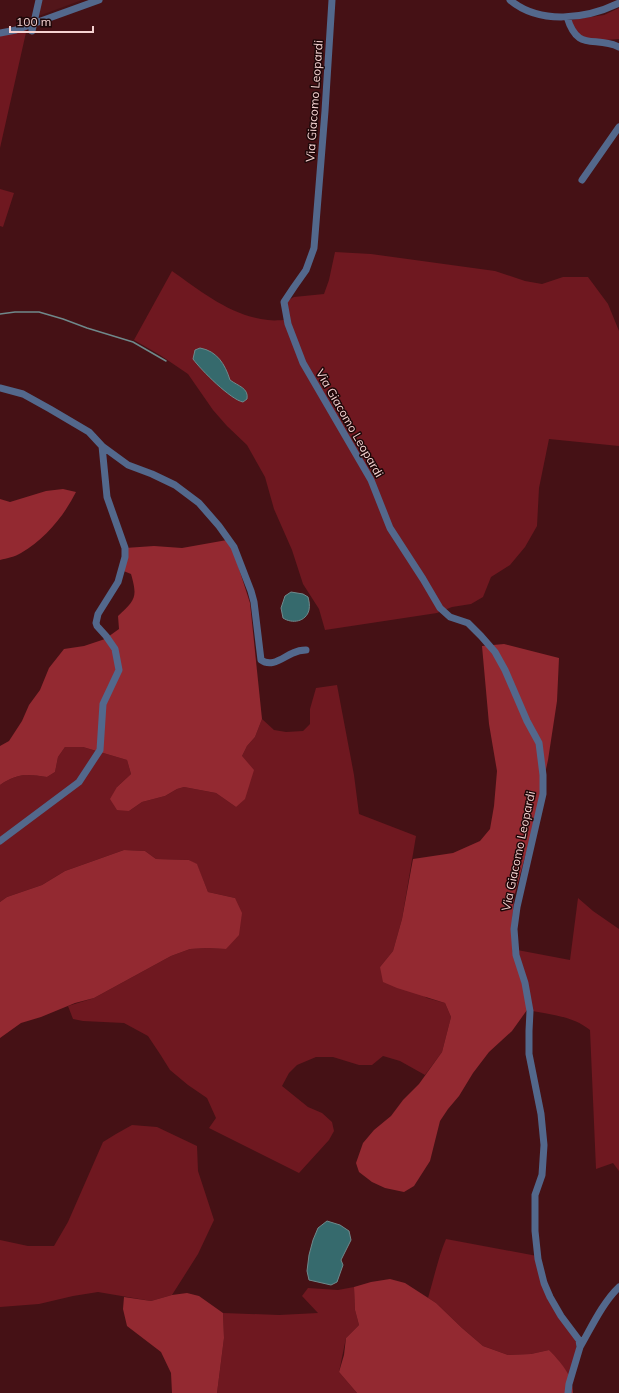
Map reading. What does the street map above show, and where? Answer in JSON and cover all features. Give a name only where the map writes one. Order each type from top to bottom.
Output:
[{"type":"street","points":[[32,27],[39,0]]},
{"type":"street","points":[[0,34],[32,27],[99,0]]},
{"type":"street","name":"Via Giacomo Leopardi","points":[[332,0],[314,248],[306,270],[284,302],[288,324],[303,363],[371,480],[390,528],[423,578],[440,608],[450,617],[468,623],[496,652],[527,721],[539,743],[543,775],[543,794],[517,907],[514,929],[516,955],[525,983],[530,1011],[528,1031],[529,1054],[541,1114],[544,1145],[542,1175],[535,1195],[535,1231],[538,1259],[544,1283],[550,1297],[560,1316],[578,1340],[580,1347]]},
{"type":"street","points":[[510,0],[521,8],[535,14],[549,17],[597,12],[619,3]]},
{"type":"street","points":[[567,16],[574,33],[583,39],[595,43],[609,42],[619,47]]},
{"type":"street","points":[[582,180],[619,127]]},
{"type":"street","points":[[0,388],[23,394],[50,409],[89,432],[102,446],[128,465],[152,474],[174,485],[199,503],[234,547],[254,602],[261,660],[263,662],[274,662],[293,653],[306,650]]},
{"type":"street","points":[[0,841],[79,782],[100,750],[103,704],[119,670],[114,649],[96,623],[98,614],[118,582],[125,548],[107,497],[102,446]]},
{"type":"street","points":[[568,1393],[569,1384],[580,1347],[595,1320],[619,1287]]},
{"type":"shaded area","points":[[41,0],[82,0],[36,17]]},
{"type":"shaded area","points":[[619,8],[619,39],[593,41],[576,34],[571,20],[604,15]]},
{"type":"shaded area","points":[[27,28],[0,148],[0,35]]},
{"type":"shaded area","points":[[0,189],[14,193],[3,227],[0,226]]},
{"type":"shaded area","points":[[335,252],[371,254],[495,271],[525,281],[542,284],[563,277],[588,277],[608,304],[619,331],[619,446],[549,439],[539,488],[537,526],[525,547],[510,565],[491,577],[483,597],[471,604],[452,607],[437,613],[325,630],[319,609],[303,584],[292,550],[274,509],[265,477],[247,445],[213,410],[188,374],[134,340],[172,271],[217,302],[242,314],[268,320],[287,320],[281,304],[294,297],[324,294],[329,280]]},
{"type":"shaded area","points":[[63,489],[76,492],[66,510],[46,534],[21,553],[0,560],[0,499],[10,502],[46,491]]},
{"type":"shaded area","points":[[227,540],[232,547],[250,603],[262,719],[255,737],[247,746],[242,756],[254,770],[245,799],[236,807],[216,793],[184,787],[165,796],[142,802],[129,811],[117,810],[110,799],[117,787],[131,774],[127,760],[83,747],[65,747],[58,757],[55,772],[47,777],[22,775],[12,778],[0,785],[0,746],[9,741],[22,721],[29,705],[40,690],[49,668],[64,649],[84,646],[105,639],[119,629],[118,616],[134,598],[134,588],[131,574],[121,570],[125,548],[154,546],[182,548]]},
{"type":"shaded area","points":[[504,644],[559,658],[557,701],[548,760],[534,824],[514,897],[512,949],[525,994],[527,1010],[512,1031],[489,1052],[473,1073],[459,1096],[448,1109],[440,1121],[430,1161],[414,1186],[404,1192],[385,1188],[372,1182],[359,1172],[356,1163],[363,1143],[374,1130],[391,1116],[403,1100],[419,1084],[442,1052],[451,1017],[445,1003],[383,982],[380,967],[393,951],[402,919],[413,859],[453,853],[480,841],[490,829],[494,806],[497,771],[489,724],[482,646]]},
{"type":"shaded area","points":[[337,685],[354,775],[359,814],[416,836],[402,919],[393,951],[380,967],[427,998],[445,1003],[451,1017],[442,1052],[425,1075],[400,1061],[383,1056],[372,1065],[359,1065],[333,1057],[316,1057],[297,1065],[289,1073],[282,1086],[308,1107],[322,1113],[332,1122],[334,1131],[329,1140],[299,1173],[209,1128],[216,1118],[207,1098],[170,1070],[148,1036],[124,1023],[83,1021],[73,1019],[68,1006],[94,998],[171,956],[190,949],[226,949],[235,898],[208,892],[197,865],[189,860],[156,859],[145,851],[124,850],[65,871],[42,885],[7,897],[0,902],[0,785],[12,778],[22,775],[47,777],[55,772],[58,757],[65,747],[83,747],[127,760],[131,774],[117,787],[129,811],[142,802],[165,796],[184,787],[216,793],[236,807],[242,756],[247,746],[255,737],[262,719],[274,730],[286,732],[303,731],[310,724],[310,709],[316,688]]},
{"type":"shaded area","points":[[124,850],[145,851],[156,859],[189,860],[197,864],[208,892],[235,898],[242,913],[239,935],[226,949],[190,949],[171,956],[94,998],[75,1003],[41,1017],[21,1023],[0,1038],[0,902],[7,897],[42,885],[65,871]]},
{"type":"shaded area","points":[[578,898],[593,911],[619,929],[619,1171],[613,1163],[596,1169],[590,1030],[583,1025],[568,1019],[552,1014],[527,1010],[512,949],[570,960]]},
{"type":"shaded area","points":[[132,1125],[157,1127],[197,1146],[198,1171],[214,1220],[198,1254],[172,1295],[151,1301],[98,1292],[39,1304],[0,1307],[0,1240],[28,1246],[54,1246],[68,1222],[103,1142]]},
{"type":"shaded area","points":[[446,1239],[537,1256],[541,1279],[577,1339],[573,1384],[560,1362],[549,1350],[531,1354],[508,1355],[483,1346],[436,1303],[428,1298],[438,1261]]},
{"type":"shaded area","points":[[390,1279],[405,1283],[436,1303],[483,1346],[508,1355],[531,1354],[549,1350],[562,1364],[569,1375],[573,1393],[357,1393],[339,1372],[344,1355],[346,1338],[359,1325],[355,1310],[354,1287]]},
{"type":"shaded area","points":[[354,1287],[355,1310],[359,1325],[346,1338],[339,1372],[357,1393],[217,1393],[224,1338],[223,1313],[279,1315],[318,1313],[302,1296],[308,1288],[338,1290]]},
{"type":"shaded area","points":[[187,1293],[199,1296],[223,1313],[224,1338],[217,1393],[172,1393],[171,1373],[161,1352],[127,1326],[123,1309],[124,1297],[151,1301],[172,1295]]},
{"type":"water","points":[[200,348],[211,352],[220,359],[230,380],[245,390],[247,399],[243,402],[231,396],[202,370],[193,359],[195,350]]},
{"type":"water","points":[[291,592],[303,594],[308,597],[309,610],[305,617],[298,621],[290,621],[283,618],[281,608],[285,596]]},
{"type":"water","points":[[327,1221],[340,1225],[349,1231],[351,1240],[341,1260],[343,1265],[337,1282],[331,1285],[309,1280],[307,1271],[313,1240],[318,1228]]},
{"type":"waterway","points":[[0,314],[15,312],[39,312],[133,342],[166,361]]}]
